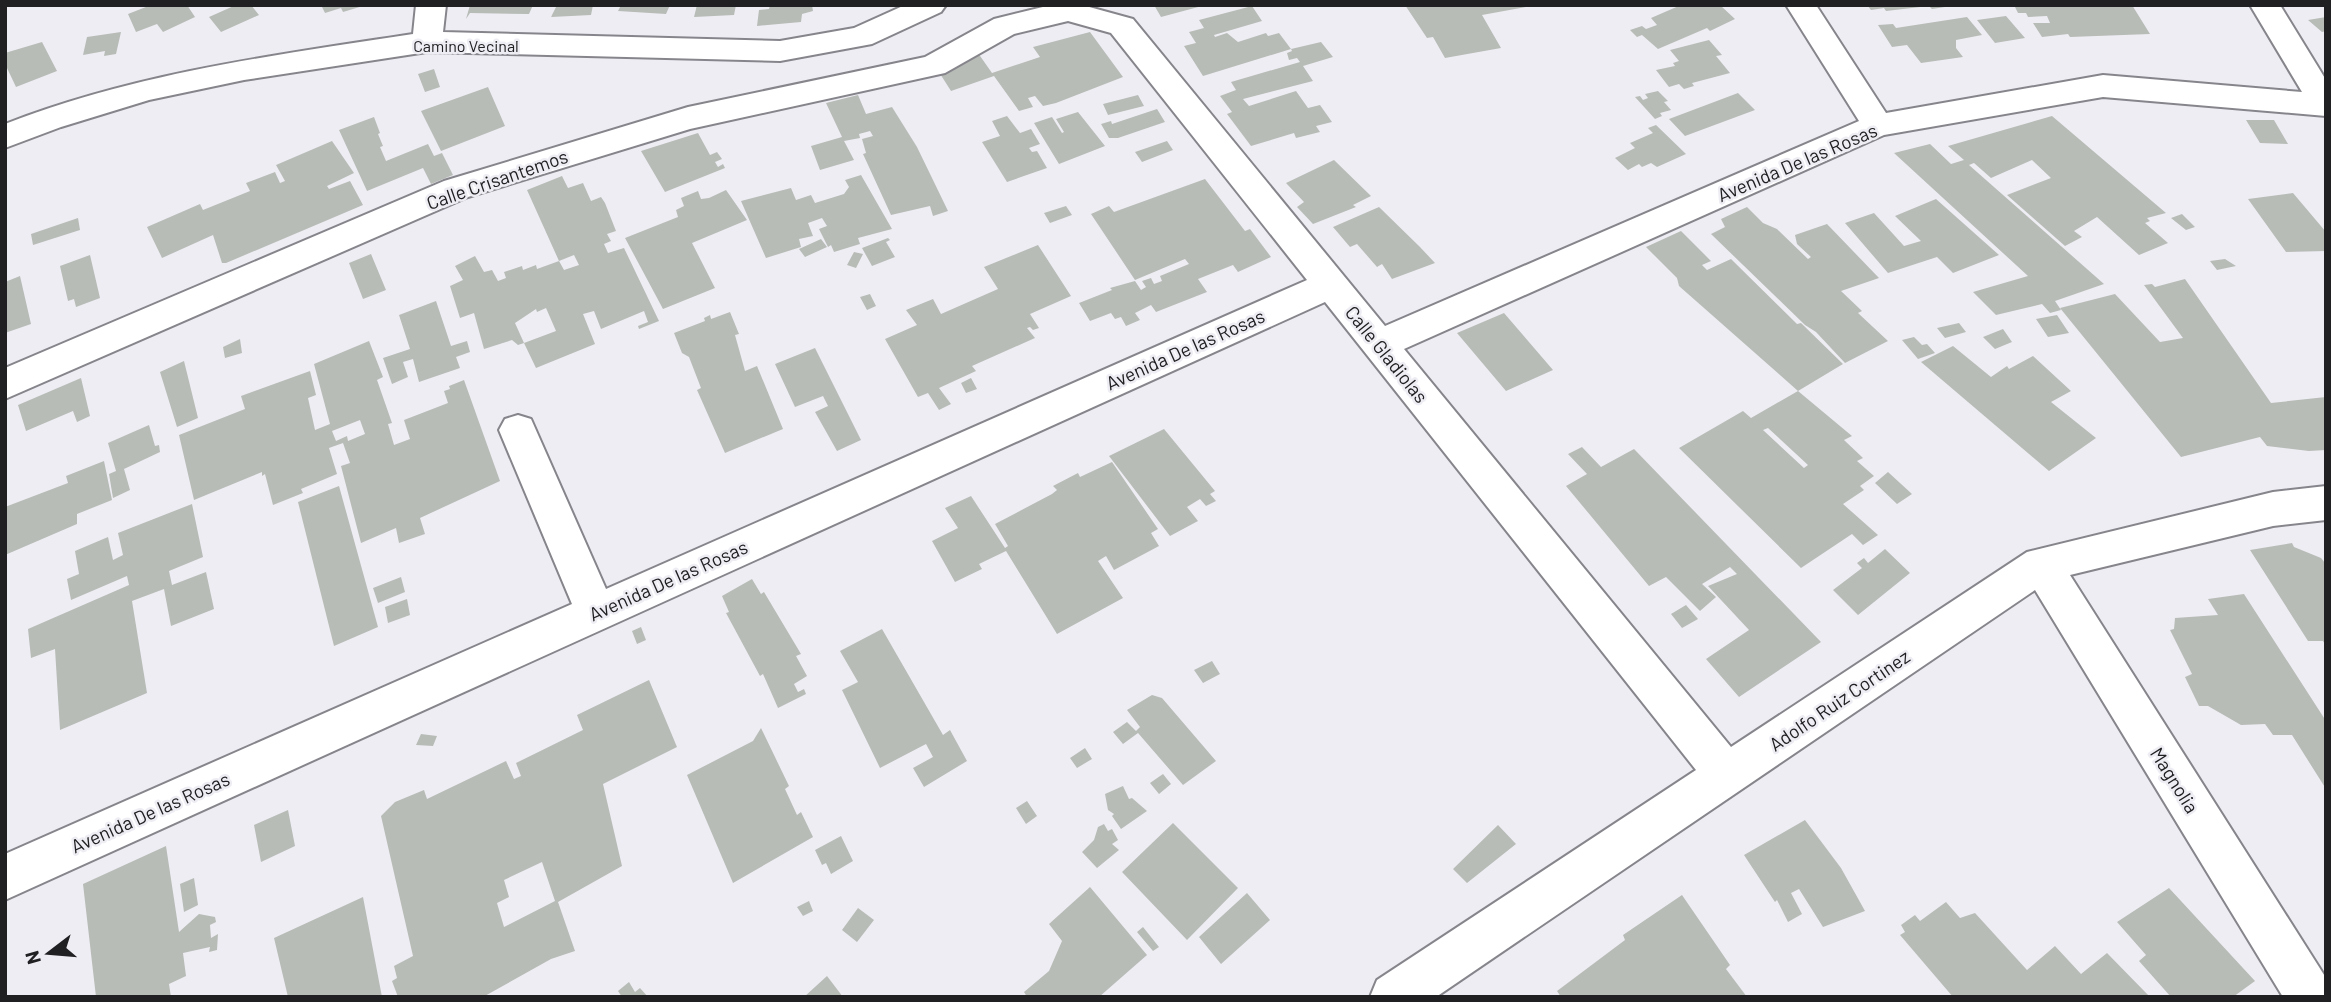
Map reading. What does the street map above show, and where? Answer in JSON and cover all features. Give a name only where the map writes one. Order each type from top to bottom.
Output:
[{"type":"street","points":[[427,42],[431,5]]},
{"type":"street","name":"Camino Vecinal","points":[[5,137],[50,119],[147,90],[244,70],[427,42],[780,51],[860,37],[931,5]]},
{"type":"street","points":[[1801,5],[1878,125]]},
{"type":"street","points":[[2265,5],[2325,105]]},
{"type":"street","name":"Calle Gladiolas","points":[[1005,26],[1068,11],[1122,26],[1727,775]]},
{"type":"street","name":"Calle Crisantemos","points":[[5,384],[456,190],[688,118],[934,66],[1005,26]]},
{"type":"street","name":"Avenida De las Rosas","points":[[1378,344],[1878,125],[2103,86],[2325,105]]},
{"type":"street","name":"Avenida De las Rosas","points":[[5,877],[1331,284]]},
{"type":"street","points":[[518,430],[596,613]]},
{"type":"street","name":"Adolfo Ruiz Cortinez","points":[[1394,997],[2041,564],[2273,509],[2326,503]]},
{"type":"street","name":"Magnolia","points":[[2041,564],[2310,997]]},
{"type":"building","points":[[151,5],[187,5],[195,17],[163,32],[157,24],[136,32],[128,14]]},
{"type":"building","points":[[236,5],[251,5],[259,15],[221,32],[209,17]]},
{"type":"building","points":[[321,5],[363,6],[343,12],[341,8],[325,13]]},
{"type":"building","points":[[470,5],[533,5],[529,14],[470,13],[466,19]]},
{"type":"building","points":[[557,5],[593,5],[591,15],[551,17]]},
{"type":"building","points":[[621,5],[670,5],[666,14],[618,11]]},
{"type":"building","points":[[697,5],[736,5],[734,15],[694,17]]},
{"type":"building","points":[[770,5],[812,5],[813,11],[802,14],[801,22],[757,26],[759,10],[769,9]]},
{"type":"building","points":[[1154,5],[1202,5],[1202,6],[1161,17]]},
{"type":"building","points":[[1405,5],[1526,7],[1482,15],[1501,48],[1445,58],[1433,37],[1427,38]]},
{"type":"building","points":[[1681,5],[1720,5],[1735,19],[1710,31],[1707,28],[1658,49],[1642,35],[1637,37],[1630,30],[1657,25],[1651,18]]},
{"type":"building","points":[[1867,5],[1945,7],[1886,11],[1884,8],[1871,10]]},
{"type":"building","points":[[2014,5],[2132,5],[2150,34],[2070,37],[2068,34],[2042,37],[2033,23],[2050,23],[2047,16],[2028,17],[2026,13],[2018,13]]},
{"type":"building","points":[[1252,6],[1262,21],[1214,35],[1215,37],[1227,33],[1238,42],[1266,33],[1268,36],[1279,33],[1291,49],[1203,76],[1184,46],[1196,43],[1189,32],[1204,28],[1199,20]]},
{"type":"building","points":[[2006,16],[2025,38],[1995,43],[1977,20]]},
{"type":"building","points":[[1967,17],[1982,35],[1956,40],[1956,48],[1963,57],[1921,63],[1907,45],[1892,47],[1878,25],[1893,24],[1896,28]]},
{"type":"building","points":[[2326,17],[2326,31],[2322,32],[2308,20]]},
{"type":"building","points":[[121,32],[116,54],[104,56],[105,51],[83,55],[87,37]]},
{"type":"building","points":[[1090,32],[1123,77],[1056,103],[1043,106],[1035,96],[1028,98],[1033,107],[1019,111],[994,76],[951,91],[937,69],[978,53],[992,73],[1040,57],[1033,47]]},
{"type":"building","points":[[1709,40],[1722,55],[1716,56],[1730,73],[1692,83],[1694,86],[1684,89],[1679,84],[1669,87],[1656,70],[1675,66],[1673,63],[1679,61],[1670,50]]},
{"type":"building","points":[[42,42],[57,71],[16,87],[7,68],[5,69],[5,53]]},
{"type":"building","points":[[1321,42],[1333,57],[1303,66],[1313,81],[1243,99],[1249,106],[1296,91],[1308,108],[1320,105],[1332,122],[1316,126],[1320,132],[1296,138],[1294,133],[1251,146],[1227,114],[1232,112],[1220,96],[1236,90],[1231,82],[1300,62],[1297,58],[1289,60],[1287,53],[1292,51],[1291,49]]},
{"type":"building","points":[[434,69],[440,87],[425,92],[418,74]]},
{"type":"building","points":[[488,87],[505,126],[441,151],[421,111]]},
{"type":"building","points":[[1658,91],[1668,101],[1664,102],[1671,110],[1660,113],[1662,116],[1655,119],[1635,97],[1640,96],[1643,100],[1648,98],[1645,94]]},
{"type":"building","points":[[1738,93],[1755,110],[1685,136],[1669,119]]},
{"type":"building","points":[[858,95],[866,114],[892,107],[917,147],[948,211],[933,216],[930,206],[891,215],[863,154],[866,153],[862,139],[873,136],[870,131],[859,134],[860,138],[844,141],[854,160],[820,170],[811,146],[842,137],[826,103]]},
{"type":"building","points":[[1138,95],[1144,106],[1108,115],[1103,104]]},
{"type":"building","points":[[1157,109],[1165,122],[1118,138],[1109,138],[1101,124],[1111,121],[1112,124]]},
{"type":"building","points":[[1078,112],[1105,146],[1059,164],[1034,123],[1052,117],[1062,133],[1064,132],[1056,119]]},
{"type":"building","points":[[1007,116],[1020,133],[1031,129],[1040,144],[1029,148],[1032,152],[1037,151],[1047,168],[1007,182],[982,142],[1000,136],[992,121]]},
{"type":"building","points":[[2052,116],[2166,213],[2147,218],[2150,221],[2145,223],[2168,243],[2139,255],[2097,217],[2074,231],[2082,237],[2065,246],[2007,195],[2051,178],[2032,160],[1991,178],[1974,163],[1969,165],[2104,284],[2055,301],[2061,310],[2050,313],[2042,304],[1996,315],[1973,292],[2028,276],[1894,153],[1930,144],[1951,164],[1964,160],[1948,146]]},
{"type":"building","points":[[374,117],[383,146],[380,147],[386,161],[428,144],[434,156],[442,153],[453,175],[431,184],[423,168],[367,191],[339,130]]},
{"type":"building","points":[[2246,120],[2274,120],[2288,144],[2260,143]]},
{"type":"building","points":[[1656,125],[1686,154],[1657,167],[1651,163],[1642,167],[1639,164],[1628,170],[1615,158],[1635,148],[1630,143],[1653,133],[1648,128]]},
{"type":"building","points":[[698,133],[710,155],[717,152],[722,159],[715,162],[718,167],[723,164],[725,168],[665,192],[641,151]]},
{"type":"building","points":[[332,141],[354,173],[327,186],[329,189],[350,181],[363,205],[226,263],[222,263],[213,235],[162,258],[147,227],[200,204],[203,210],[250,191],[246,183],[275,172],[280,183],[285,181],[276,165]]},
{"type":"building","points":[[1167,141],[1173,150],[1142,162],[1135,152]]},
{"type":"building","points":[[1334,160],[1371,196],[1353,205],[1356,207],[1313,224],[1297,207],[1304,202],[1286,183]]},
{"type":"building","points":[[861,175],[892,229],[858,238],[860,244],[834,252],[831,245],[828,247],[819,229],[827,226],[822,218],[808,223],[813,236],[799,239],[801,247],[766,258],[741,201],[791,188],[796,200],[811,195],[815,203],[844,194],[849,187],[845,180]]},
{"type":"building","points":[[562,176],[568,188],[583,183],[591,201],[601,197],[616,231],[607,234],[611,241],[604,244],[608,253],[624,248],[659,321],[639,329],[638,326],[648,322],[644,311],[601,329],[594,311],[583,314],[595,344],[536,368],[524,343],[518,345],[512,340],[484,349],[474,313],[460,318],[450,286],[463,280],[455,266],[475,256],[484,272],[492,270],[498,281],[506,278],[504,272],[522,266],[523,270],[536,265],[537,269],[559,261],[527,190]],"holes":[[[574,255],[579,265],[564,270],[559,261]],[[546,308],[556,331],[524,343],[515,323],[536,309],[537,312]]]},
{"type":"building","points":[[1205,179],[1245,231],[1250,229],[1271,257],[1238,272],[1233,265],[1198,279],[1207,292],[1156,312],[1151,305],[1135,313],[1140,320],[1126,326],[1121,317],[1115,319],[1111,313],[1090,321],[1079,303],[1112,290],[1110,288],[1135,281],[1141,290],[1146,287],[1142,281],[1151,278],[1154,284],[1162,281],[1160,276],[1189,264],[1185,259],[1135,280],[1091,214],[1109,206],[1114,212]]},
{"type":"building","points":[[726,190],[747,220],[692,243],[715,288],[663,309],[625,238],[678,217],[676,210],[684,206],[681,198],[698,191],[701,199],[709,198]]},
{"type":"building","points":[[2293,193],[2326,232],[2326,251],[2286,252],[2248,199]]},
{"type":"building","points":[[1936,199],[1999,255],[1953,273],[1937,257],[1888,273],[1845,223],[1874,213],[1904,246],[1921,241],[1895,216]]},
{"type":"building","points":[[1066,206],[1072,215],[1050,223],[1044,213]]},
{"type":"building","points":[[1379,207],[1435,263],[1392,279],[1382,264],[1377,267],[1357,244],[1350,247],[1333,227]]},
{"type":"building","points":[[1747,207],[1763,223],[1777,229],[1808,259],[1811,257],[1797,244],[1795,235],[1827,224],[1879,278],[1841,291],[1862,311],[1858,313],[1888,341],[1845,363],[1816,332],[1805,325],[1711,234],[1725,227],[1721,219]]},
{"type":"building","points":[[2182,214],[2195,227],[2186,230],[2171,218]]},
{"type":"building","points":[[78,218],[80,230],[33,245],[31,234]]},
{"type":"building","points":[[1681,231],[1711,261],[1702,265],[1707,270],[1731,259],[1797,324],[1801,323],[1843,364],[1798,391],[1679,286],[1677,278],[1646,247]]},
{"type":"building","points":[[888,238],[890,240],[886,242],[895,257],[872,266],[862,248]]},
{"type":"building","points":[[821,239],[827,247],[805,257],[799,249]]},
{"type":"building","points":[[1038,245],[1071,296],[1030,314],[1039,328],[1027,328],[1035,338],[972,366],[976,371],[939,388],[951,404],[939,410],[928,393],[918,397],[885,339],[917,325],[906,310],[933,299],[941,314],[998,289],[984,267]]},
{"type":"building","points":[[854,252],[863,254],[856,268],[847,265]]},
{"type":"building","points":[[371,254],[386,290],[363,299],[349,263]]},
{"type":"building","points":[[90,255],[100,298],[76,307],[74,299],[68,301],[60,266]]},
{"type":"building","points":[[2225,259],[2236,266],[2217,270],[2210,261]]},
{"type":"building","points":[[20,276],[31,324],[5,333],[5,282]]},
{"type":"building","points":[[2185,279],[2271,403],[2326,397],[2326,450],[2309,451],[2267,446],[2260,437],[2181,457],[2060,308],[2115,294],[2160,342],[2183,338],[2144,285],[2152,284],[2155,287]]},
{"type":"building","points":[[870,294],[876,306],[867,310],[860,297]]},
{"type":"building","points":[[436,301],[451,346],[467,341],[470,352],[456,357],[460,368],[419,382],[413,359],[403,362],[408,377],[392,384],[383,358],[410,349],[399,315]]},
{"type":"building","points":[[730,312],[739,334],[735,335],[745,371],[757,366],[783,429],[725,453],[697,390],[701,388],[689,357],[682,353],[674,333],[705,321],[704,318],[710,315],[711,319]]},
{"type":"building","points":[[1504,313],[1553,370],[1506,391],[1457,333]]},
{"type":"building","points":[[2057,315],[2069,333],[2048,337],[2036,319]]},
{"type":"building","points":[[1959,323],[1966,332],[1945,338],[1937,328]]},
{"type":"building","points":[[2003,329],[2012,342],[1995,349],[1983,337]]},
{"type":"building","points":[[1914,337],[1922,345],[1927,344],[1935,353],[1918,359],[1902,340]]},
{"type":"building","points":[[240,339],[242,353],[225,358],[223,347]]},
{"type":"building","points":[[369,341],[383,377],[377,380],[392,423],[388,424],[394,445],[410,439],[404,420],[448,403],[444,391],[464,380],[500,481],[420,518],[425,534],[399,543],[396,528],[361,543],[341,466],[350,463],[343,443],[329,448],[337,474],[301,489],[303,493],[273,505],[265,474],[262,476],[262,472],[194,500],[179,435],[245,409],[241,396],[310,371],[316,395],[308,398],[315,430],[330,424],[314,364]],"holes":[[[360,420],[365,434],[348,441],[347,436],[336,441],[332,431]]]},
{"type":"building","points":[[1953,346],[1991,377],[2007,366],[2009,369],[2033,356],[2071,391],[2051,402],[2096,438],[2049,471],[1921,362]]},
{"type":"building","points":[[815,348],[861,440],[837,451],[815,412],[828,406],[823,396],[795,407],[775,364]]},
{"type":"building","points":[[184,361],[198,418],[177,427],[160,372]]},
{"type":"building","points":[[81,378],[90,416],[77,422],[73,411],[26,431],[18,405]]},
{"type":"building","points":[[971,378],[977,389],[966,393],[961,383]]},
{"type":"building","points":[[1798,391],[1852,436],[1844,440],[1863,458],[1857,461],[1874,476],[1860,486],[1864,490],[1843,504],[1878,535],[1863,545],[1852,534],[1801,568],[1679,448],[1743,411],[1751,418]],"holes":[[[1768,428],[1808,465],[1804,468],[1763,430]]]},
{"type":"building","points":[[149,425],[155,446],[159,445],[160,452],[124,469],[130,490],[113,498],[109,474],[116,471],[108,443]]},
{"type":"building","points":[[1164,429],[1215,491],[1210,494],[1216,501],[1206,506],[1200,499],[1187,507],[1198,521],[1170,536],[1109,456]]},
{"type":"building","points":[[1582,447],[1601,467],[1634,449],[1821,642],[1739,697],[1706,659],[1749,630],[1708,586],[1737,574],[1730,567],[1702,584],[1716,597],[1700,611],[1666,577],[1649,586],[1566,486],[1587,474],[1568,454]]},
{"type":"building","points":[[104,461],[112,500],[77,514],[77,524],[5,555],[5,507],[68,483],[66,476]]},
{"type":"building","points":[[1112,462],[1158,529],[1151,533],[1159,546],[1114,570],[1106,556],[1098,561],[1123,598],[1057,634],[1006,551],[979,564],[982,569],[955,582],[932,541],[958,528],[945,508],[971,496],[1005,548],[1008,546],[995,524],[1052,494],[1057,490],[1053,486],[1078,473],[1080,477]]},
{"type":"building","points":[[1888,472],[1912,494],[1897,504],[1875,483]]},
{"type":"building","points":[[339,486],[378,627],[334,646],[298,502]]},
{"type":"building","points":[[192,504],[203,557],[169,571],[172,585],[206,572],[214,609],[171,626],[164,589],[132,601],[147,693],[60,730],[55,649],[31,658],[28,629],[129,585],[127,576],[71,600],[67,579],[79,574],[75,551],[108,537],[113,560],[123,555],[118,533]]},
{"type":"building","points":[[2292,543],[2294,547],[2321,558],[2326,564],[2326,646],[2323,641],[2308,641],[2250,550]]},
{"type":"building","points":[[1885,549],[1910,573],[1858,615],[1833,590],[1862,568],[1857,563],[1864,558],[1868,563]]},
{"type":"building","points":[[401,577],[405,592],[378,603],[373,588]]},
{"type":"building","points":[[752,579],[761,594],[764,592],[801,654],[796,656],[807,676],[794,684],[798,692],[804,689],[806,694],[778,708],[763,674],[760,676],[726,613],[729,612],[722,596]]},
{"type":"building","points":[[2244,594],[2326,721],[2326,789],[2292,735],[2273,735],[2265,724],[2241,725],[2208,706],[2199,706],[2185,677],[2192,674],[2170,630],[2174,629],[2175,618],[2218,615],[2208,599]]},
{"type":"building","points":[[407,599],[410,615],[388,623],[385,607]]},
{"type":"building","points":[[1686,605],[1698,619],[1682,628],[1671,614]]},
{"type":"building","points":[[641,627],[646,640],[637,644],[632,631]]},
{"type":"building","points":[[882,629],[943,735],[950,730],[967,761],[924,787],[913,768],[933,757],[926,744],[880,768],[842,690],[858,682],[840,651]]},
{"type":"building","points":[[1212,661],[1220,674],[1203,683],[1194,670]]},
{"type":"building","points":[[649,680],[677,747],[603,784],[622,866],[558,902],[575,951],[551,959],[483,997],[398,997],[392,981],[397,978],[394,966],[413,956],[381,816],[395,802],[424,790],[427,799],[506,761],[514,779],[521,776],[516,763],[583,730],[577,715]],"holes":[[[542,862],[555,901],[504,927],[497,903],[509,897],[504,880]]]},
{"type":"building","points":[[1152,695],[1162,698],[1216,761],[1183,785],[1138,733],[1123,744],[1113,732],[1127,722],[1136,731],[1140,727],[1127,710]]},
{"type":"building","points":[[761,728],[789,786],[785,789],[797,815],[801,812],[813,837],[733,883],[687,775],[753,741]]},
{"type":"building","points":[[421,734],[437,736],[433,746],[416,745]]},
{"type":"building","points":[[1085,748],[1092,759],[1077,768],[1070,758]]},
{"type":"building","points":[[1163,774],[1171,784],[1159,794],[1150,783]]},
{"type":"building","points":[[1123,786],[1129,799],[1132,798],[1147,811],[1121,829],[1112,816],[1114,814],[1108,810],[1105,794]]},
{"type":"building","points":[[1027,801],[1037,816],[1026,824],[1016,808]]},
{"type":"building","points":[[288,810],[295,846],[261,862],[254,825]]},
{"type":"building","points":[[1805,820],[1841,868],[1865,911],[1823,927],[1799,889],[1791,893],[1802,914],[1788,922],[1777,900],[1775,902],[1744,855]]},
{"type":"building","points":[[1173,823],[1238,888],[1187,940],[1122,872]]},
{"type":"building","points":[[1104,824],[1108,831],[1112,829],[1118,840],[1112,844],[1119,850],[1097,868],[1082,852],[1094,840],[1098,827]]},
{"type":"building","points":[[1498,825],[1516,844],[1467,883],[1453,869]]},
{"type":"building","points":[[841,836],[853,861],[831,874],[826,863],[822,865],[815,850]]},
{"type":"building","points":[[166,846],[179,932],[199,914],[215,917],[216,922],[210,925],[211,938],[218,934],[217,950],[209,952],[210,947],[183,953],[186,976],[169,984],[171,997],[96,997],[83,884]]},
{"type":"building","points":[[194,878],[198,905],[184,912],[180,884]]},
{"type":"building","points":[[1090,887],[1147,955],[1099,997],[1027,997],[1024,992],[1049,971],[1062,941],[1049,924]]},
{"type":"building","points":[[2169,888],[2255,981],[2233,997],[2171,997],[2139,961],[2146,955],[2117,922]]},
{"type":"building","points":[[1247,893],[1270,920],[1221,964],[1199,937]]},
{"type":"building","points":[[1682,895],[1730,965],[1726,969],[1747,997],[1561,997],[1557,991],[1625,940],[1623,935]]},
{"type":"building","points":[[363,897],[382,997],[288,997],[274,938]]},
{"type":"building","points":[[809,901],[813,911],[803,916],[797,907]]},
{"type":"building","points":[[1946,902],[1960,918],[1975,913],[2027,970],[2055,946],[2081,974],[2107,953],[2150,997],[1953,997],[1900,935],[1905,932],[1901,925],[1915,915],[1920,921]]},
{"type":"building","points":[[858,908],[874,920],[857,942],[842,930]]},
{"type":"building","points":[[1143,927],[1159,947],[1153,951],[1137,932]]},
{"type":"building","points":[[827,976],[843,997],[804,997]]},
{"type":"building","points":[[629,982],[635,992],[640,988],[648,997],[622,997],[618,991]]}]
